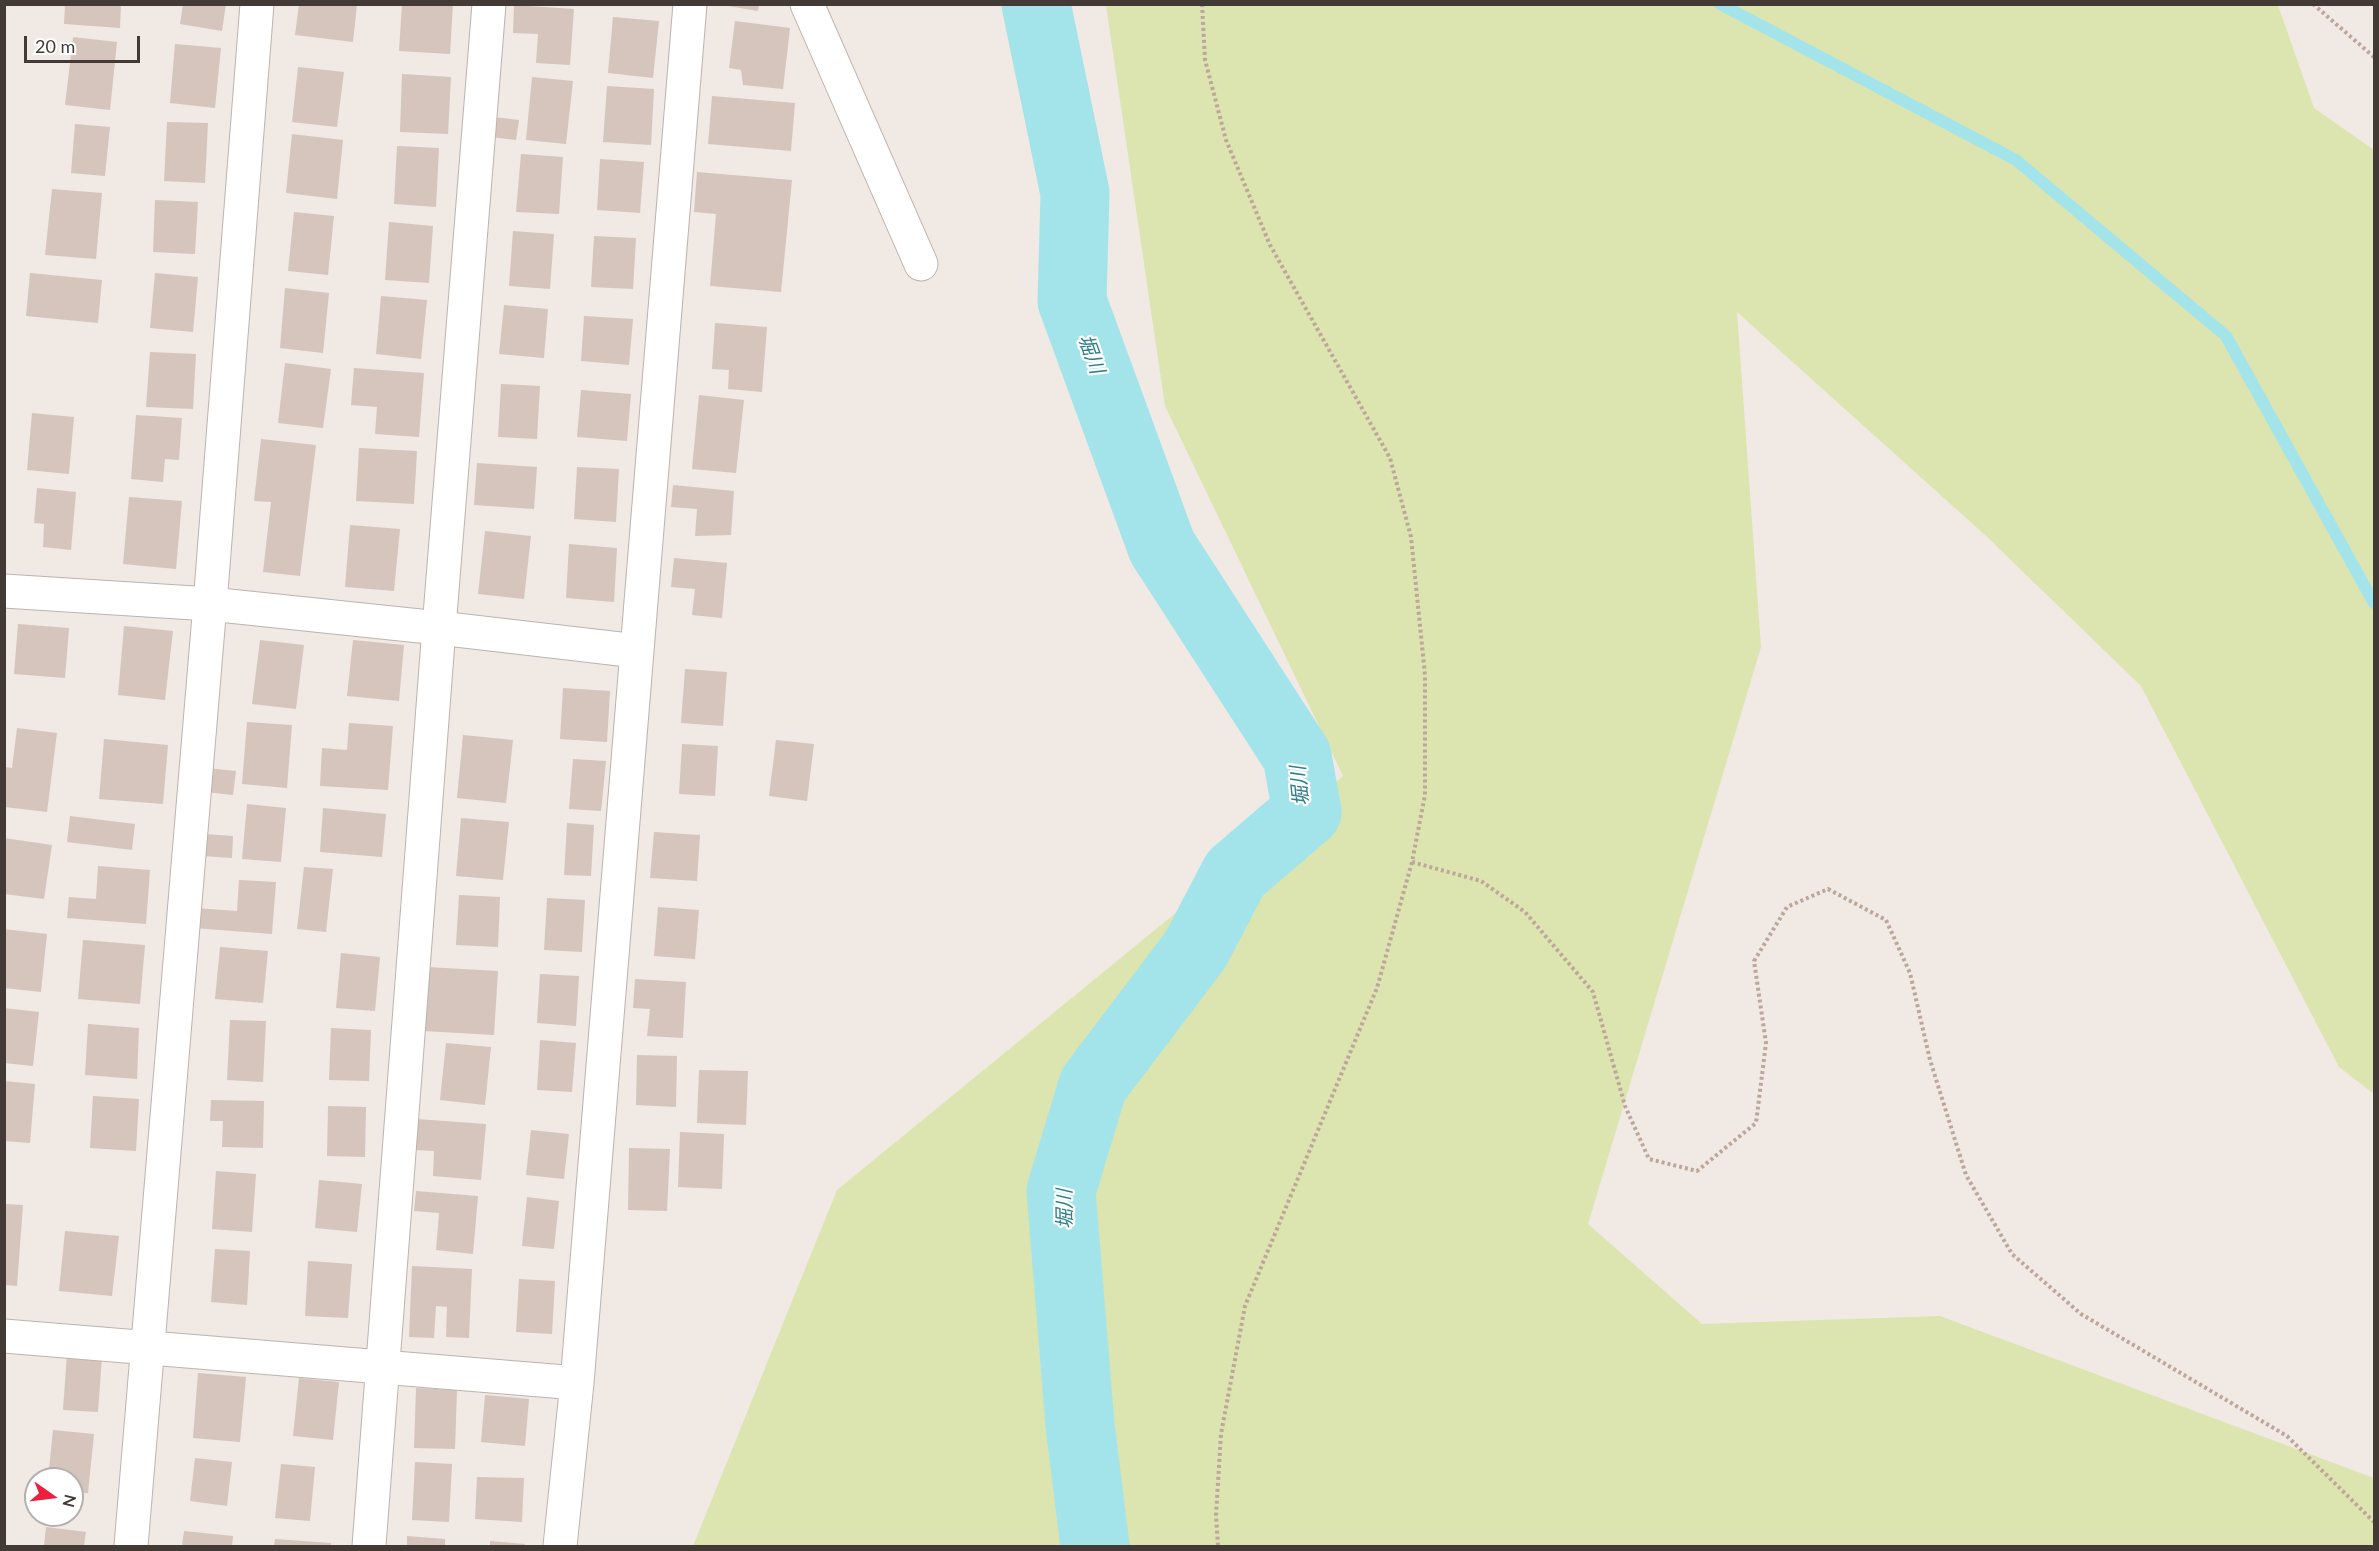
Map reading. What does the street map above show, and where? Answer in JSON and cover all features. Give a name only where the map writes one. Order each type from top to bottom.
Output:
[{"type":"street","points":[[131,1546],[210,604],[257,4]]},
{"type":"street","points":[[369,1546],[438,628],[489,4]]},
{"type":"street","points":[[560,1546],[577,1383],[690,4]]},
{"type":"street","points":[[807,4],[921,264]]},
{"type":"street","points":[[4,591],[210,604],[637,651]]},
{"type":"street","points":[[4,1336],[577,1383]]},
{"type":"path","points":[[1202,4],[1205,60],[1226,140],[1270,245],[1390,458],[1411,537],[1425,675],[1425,795],[1412,862],[1377,988],[1245,1306],[1221,1434],[1216,1515],[1218,1546]]},
{"type":"path","points":[[2313,4],[2374,57]]},
{"type":"path","points":[[1412,862],[1482,881],[1525,912],[1593,992],[1626,1106],[1649,1159],[1697,1171],[1756,1123],[1766,1043],[1754,961],[1786,907],[1828,889],[1886,920],[1910,973],[1930,1060],[1966,1175],[2012,1254],[2080,1314],[2287,1436],[2374,1522]]},
{"type":"green space","points":[[1106,5],[2278,5],[2314,108],[2374,150],[2374,1094],[2339,1067],[2141,686],[1985,535],[1737,312],[1761,647],[1588,1224],[1702,1324],[1940,1316],[2374,1478],[2374,1546],[693,1546],[837,1190],[1343,776],[1165,406]]},
{"type":"building","points":[[65,4],[121,4],[120,28],[64,24]]},
{"type":"building","points":[[183,4],[226,4],[222,31],[180,24]]},
{"type":"building","points":[[299,4],[357,4],[353,42],[295,35]]},
{"type":"building","points":[[402,4],[453,4],[450,54],[399,51]]},
{"type":"building","points":[[716,4],[759,4],[758,11]]},
{"type":"building","points":[[514,5],[574,9],[570,65],[536,63],[538,34],[513,33]]},
{"type":"building","points":[[613,17],[659,21],[653,78],[608,73]]},
{"type":"building","points":[[735,21],[790,28],[783,89],[743,85],[741,70],[729,68]]},
{"type":"building","points":[[73,37],[117,42],[110,110],[65,105]]},
{"type":"building","points":[[175,44],[221,48],[215,108],[170,103]]},
{"type":"building","points":[[298,67],[344,72],[337,127],[292,122]]},
{"type":"building","points":[[402,74],[451,77],[448,134],[400,132]]},
{"type":"building","points":[[532,77],[573,81],[566,144],[526,140]]},
{"type":"building","points":[[607,86],[654,89],[651,145],[603,142]]},
{"type":"building","points":[[712,96],[795,103],[791,151],[708,144]]},
{"type":"building","points":[[494,117],[519,120],[516,140],[491,137]]},
{"type":"building","points":[[167,122],[208,123],[205,183],[164,181]]},
{"type":"building","points":[[75,124],[110,127],[105,176],[71,173]]},
{"type":"building","points":[[292,134],[343,140],[337,199],[286,193]]},
{"type":"building","points":[[397,146],[439,148],[436,207],[394,204]]},
{"type":"building","points":[[521,154],[563,157],[559,214],[516,212]]},
{"type":"building","points":[[600,159],[644,162],[640,213],[597,210]]},
{"type":"building","points":[[697,172],[792,180],[781,292],[710,286],[716,214],[694,212]]},
{"type":"building","points":[[52,189],[102,193],[96,259],[45,255]]},
{"type":"building","points":[[155,200],[198,202],[195,254],[153,252]]},
{"type":"building","points":[[294,212],[334,216],[328,275],[288,271]]},
{"type":"building","points":[[389,222],[433,226],[429,283],[385,280]]},
{"type":"building","points":[[513,231],[554,234],[550,289],[509,286]]},
{"type":"building","points":[[594,236],[636,238],[633,289],[591,287]]},
{"type":"building","points":[[30,273],[102,280],[98,323],[26,316]]},
{"type":"building","points":[[155,273],[198,277],[193,332],[150,328]]},
{"type":"building","points":[[285,288],[329,293],[323,353],[280,348]]},
{"type":"building","points":[[381,296],[427,300],[421,359],[376,354]]},
{"type":"building","points":[[504,305],[548,309],[544,358],[499,354]]},
{"type":"building","points":[[584,316],[633,319],[629,365],[581,361]]},
{"type":"building","points":[[715,323],[767,327],[762,392],[728,389],[729,370],[712,369]]},
{"type":"building","points":[[150,352],[196,354],[193,409],[146,407]]},
{"type":"building","points":[[285,363],[331,369],[323,428],[278,423]]},
{"type":"building","points":[[354,368],[424,373],[419,437],[375,434],[377,407],[351,405]]},
{"type":"building","points":[[501,384],[540,386],[537,439],[498,437]]},
{"type":"building","points":[[581,390],[631,394],[627,441],[577,437]]},
{"type":"building","points":[[699,395],[744,400],[736,473],[692,469]]},
{"type":"building","points":[[32,413],[74,417],[69,474],[27,470]]},
{"type":"building","points":[[136,415],[182,418],[179,460],[165,459],[163,482],[131,479]]},
{"type":"building","points":[[261,439],[316,445],[300,576],[263,572],[271,502],[254,501]]},
{"type":"building","points":[[359,448],[417,451],[414,504],[356,501]]},
{"type":"building","points":[[477,463],[537,467],[534,509],[474,505]]},
{"type":"building","points":[[577,467],[619,469],[616,522],[574,519]]},
{"type":"building","points":[[673,485],[734,491],[731,535],[695,536],[697,509],[671,507]]},
{"type":"building","points":[[37,488],[76,492],[71,550],[43,547],[44,524],[34,523]]},
{"type":"building","points":[[129,497],[182,501],[176,569],[123,564]]},
{"type":"building","points":[[350,525],[400,529],[394,591],[345,587]]},
{"type":"building","points":[[485,531],[531,536],[524,599],[478,594]]},
{"type":"building","points":[[569,544],[617,548],[614,602],[566,598]]},
{"type":"building","points":[[674,558],[727,563],[722,618],[692,615],[695,589],[671,587]]},
{"type":"building","points":[[18,624],[69,628],[65,678],[14,674]]},
{"type":"building","points":[[124,626],[173,631],[165,700],[118,695]]},
{"type":"building","points":[[260,640],[304,645],[296,709],[252,704]]},
{"type":"building","points":[[353,640],[404,645],[399,701],[347,696]]},
{"type":"building","points":[[685,669],[727,672],[723,726],[681,723]]},
{"type":"building","points":[[563,688],[610,691],[607,742],[560,739]]},
{"type":"building","points":[[247,722],[292,725],[287,788],[242,784]]},
{"type":"building","points":[[349,723],[393,726],[388,790],[320,786],[322,748],[347,750]]},
{"type":"building","points":[[17,728],[57,733],[47,812],[5,807],[5,767],[12,768]]},
{"type":"building","points":[[463,735],[513,740],[506,803],[457,798]]},
{"type":"building","points":[[104,739],[168,745],[163,804],[99,799]]},
{"type":"building","points":[[776,740],[814,744],[807,801],[769,796]]},
{"type":"building","points":[[682,744],[718,746],[715,796],[679,794]]},
{"type":"building","points":[[573,759],[606,761],[601,811],[569,809]]},
{"type":"building","points":[[207,768],[236,771],[233,795],[205,792]]},
{"type":"building","points":[[247,804],[286,808],[281,862],[242,859]]},
{"type":"building","points":[[323,808],[386,814],[382,857],[320,852]]},
{"type":"building","points":[[70,816],[135,824],[132,850],[67,842]]},
{"type":"building","points":[[461,818],[509,822],[503,880],[456,876]]},
{"type":"building","points":[[567,823],[594,825],[591,876],[564,875]]},
{"type":"building","points":[[654,832],[700,835],[697,881],[650,878]]},
{"type":"building","points":[[204,834],[233,836],[232,858],[201,856]]},
{"type":"building","points":[[4,838],[52,845],[44,899],[4,894]]},
{"type":"building","points":[[98,866],[150,870],[146,924],[67,918],[69,897],[96,899]]},
{"type":"building","points":[[304,867],[333,869],[326,932],[297,929]]},
{"type":"building","points":[[239,880],[276,882],[272,934],[194,928],[196,908],[237,911]]},
{"type":"building","points":[[459,895],[500,897],[498,947],[456,945]]},
{"type":"building","points":[[547,898],[585,900],[582,952],[544,950]]},
{"type":"building","points":[[658,907],[699,910],[695,959],[654,956]]},
{"type":"building","points":[[4,929],[47,934],[41,992],[4,988]]},
{"type":"building","points":[[83,940],[145,945],[140,1004],[78,999]]},
{"type":"building","points":[[220,947],[268,951],[263,1003],[215,999]]},
{"type":"building","points":[[341,953],[380,957],[375,1011],[336,1008]]},
{"type":"building","points":[[427,967],[498,971],[494,1035],[423,1031]]},
{"type":"building","points":[[540,974],[579,976],[576,1026],[537,1023]]},
{"type":"building","points":[[635,979],[686,982],[683,1038],[647,1036],[650,1009],[633,1008]]},
{"type":"building","points":[[4,1008],[39,1012],[33,1066],[4,1063]]},
{"type":"building","points":[[230,1020],[266,1021],[263,1082],[227,1080]]},
{"type":"building","points":[[88,1024],[139,1028],[137,1079],[85,1075]]},
{"type":"building","points":[[331,1028],[371,1030],[369,1081],[329,1080]]},
{"type":"building","points":[[540,1040],[576,1043],[572,1092],[537,1090]]},
{"type":"building","points":[[446,1043],[491,1047],[485,1105],[440,1100]]},
{"type":"building","points":[[637,1055],[677,1056],[676,1107],[636,1105]]},
{"type":"building","points":[[699,1070],[748,1071],[746,1125],[697,1123]]},
{"type":"building","points":[[4,1081],[35,1084],[30,1143],[4,1141]]},
{"type":"building","points":[[93,1096],[139,1099],[136,1151],[90,1148]]},
{"type":"building","points":[[211,1100],[264,1101],[263,1148],[222,1147],[223,1121],[210,1121]]},
{"type":"building","points":[[328,1106],[366,1107],[365,1157],[327,1156]]},
{"type":"building","points":[[417,1119],[486,1124],[481,1180],[433,1176],[434,1151],[414,1150]]},
{"type":"building","points":[[531,1130],[569,1134],[564,1179],[526,1175]]},
{"type":"building","points":[[680,1132],[724,1134],[722,1189],[678,1187]]},
{"type":"building","points":[[629,1148],[670,1149],[667,1211],[628,1210]]},
{"type":"building","points":[[216,1171],[256,1174],[252,1232],[212,1229]]},
{"type":"building","points":[[319,1180],[362,1184],[357,1232],[315,1228]]},
{"type":"building","points":[[416,1191],[478,1196],[473,1254],[436,1250],[439,1213],[414,1211]]},
{"type":"building","points":[[527,1197],[559,1201],[554,1249],[522,1246]]},
{"type":"building","points":[[5,1204],[23,1205],[17,1286],[5,1285]]},
{"type":"building","points":[[65,1231],[119,1236],[112,1296],[59,1291]]},
{"type":"building","points":[[215,1249],[250,1251],[247,1305],[211,1302]]},
{"type":"building","points":[[308,1261],[352,1264],[348,1318],[305,1316]]},
{"type":"building","points":[[412,1266],[472,1269],[469,1338],[446,1337],[447,1307],[436,1306],[434,1338],[409,1337]]},
{"type":"building","points":[[519,1279],[555,1281],[552,1334],[516,1332]]},
{"type":"building","points":[[67,1354],[102,1357],[98,1412],[63,1410]]},
{"type":"building","points":[[198,1373],[246,1377],[240,1442],[193,1438]]},
{"type":"building","points":[[299,1378],[339,1382],[333,1440],[293,1436]]},
{"type":"building","points":[[416,1388],[457,1390],[455,1449],[414,1448]]},
{"type":"building","points":[[485,1395],[529,1399],[525,1446],[481,1442]]},
{"type":"building","points":[[53,1430],[94,1434],[88,1493],[84,1493],[84,1467],[49,1467]]},
{"type":"building","points":[[195,1458],[232,1462],[227,1506],[190,1501]]},
{"type":"building","points":[[415,1462],[452,1464],[449,1522],[412,1520]]},
{"type":"building","points":[[281,1464],[315,1467],[310,1521],[275,1518]]},
{"type":"building","points":[[477,1477],[524,1478],[522,1522],[475,1519]]},
{"type":"building","points":[[46,1527],[86,1532],[84,1546],[44,1546]]},
{"type":"building","points":[[184,1531],[233,1536],[232,1546],[182,1546]]},
{"type":"building","points":[[407,1536],[445,1539],[445,1546],[407,1546]]},
{"type":"building","points":[[275,1539],[331,1543],[331,1546],[274,1546]]},
{"type":"building","points":[[490,1541],[525,1544],[524,1546],[490,1546]]},
{"type":"waterway","name":"堀川","points":[[1036,4],[1075,193],[1072,301],[1162,547],[1297,756],[1307,812],[1235,874],[1196,949],[1093,1085],[1061,1191],[1080,1425],[1095,1546]]},
{"type":"waterway","points":[[1720,4],[2016,160],[2226,336],[2374,603]]}]
